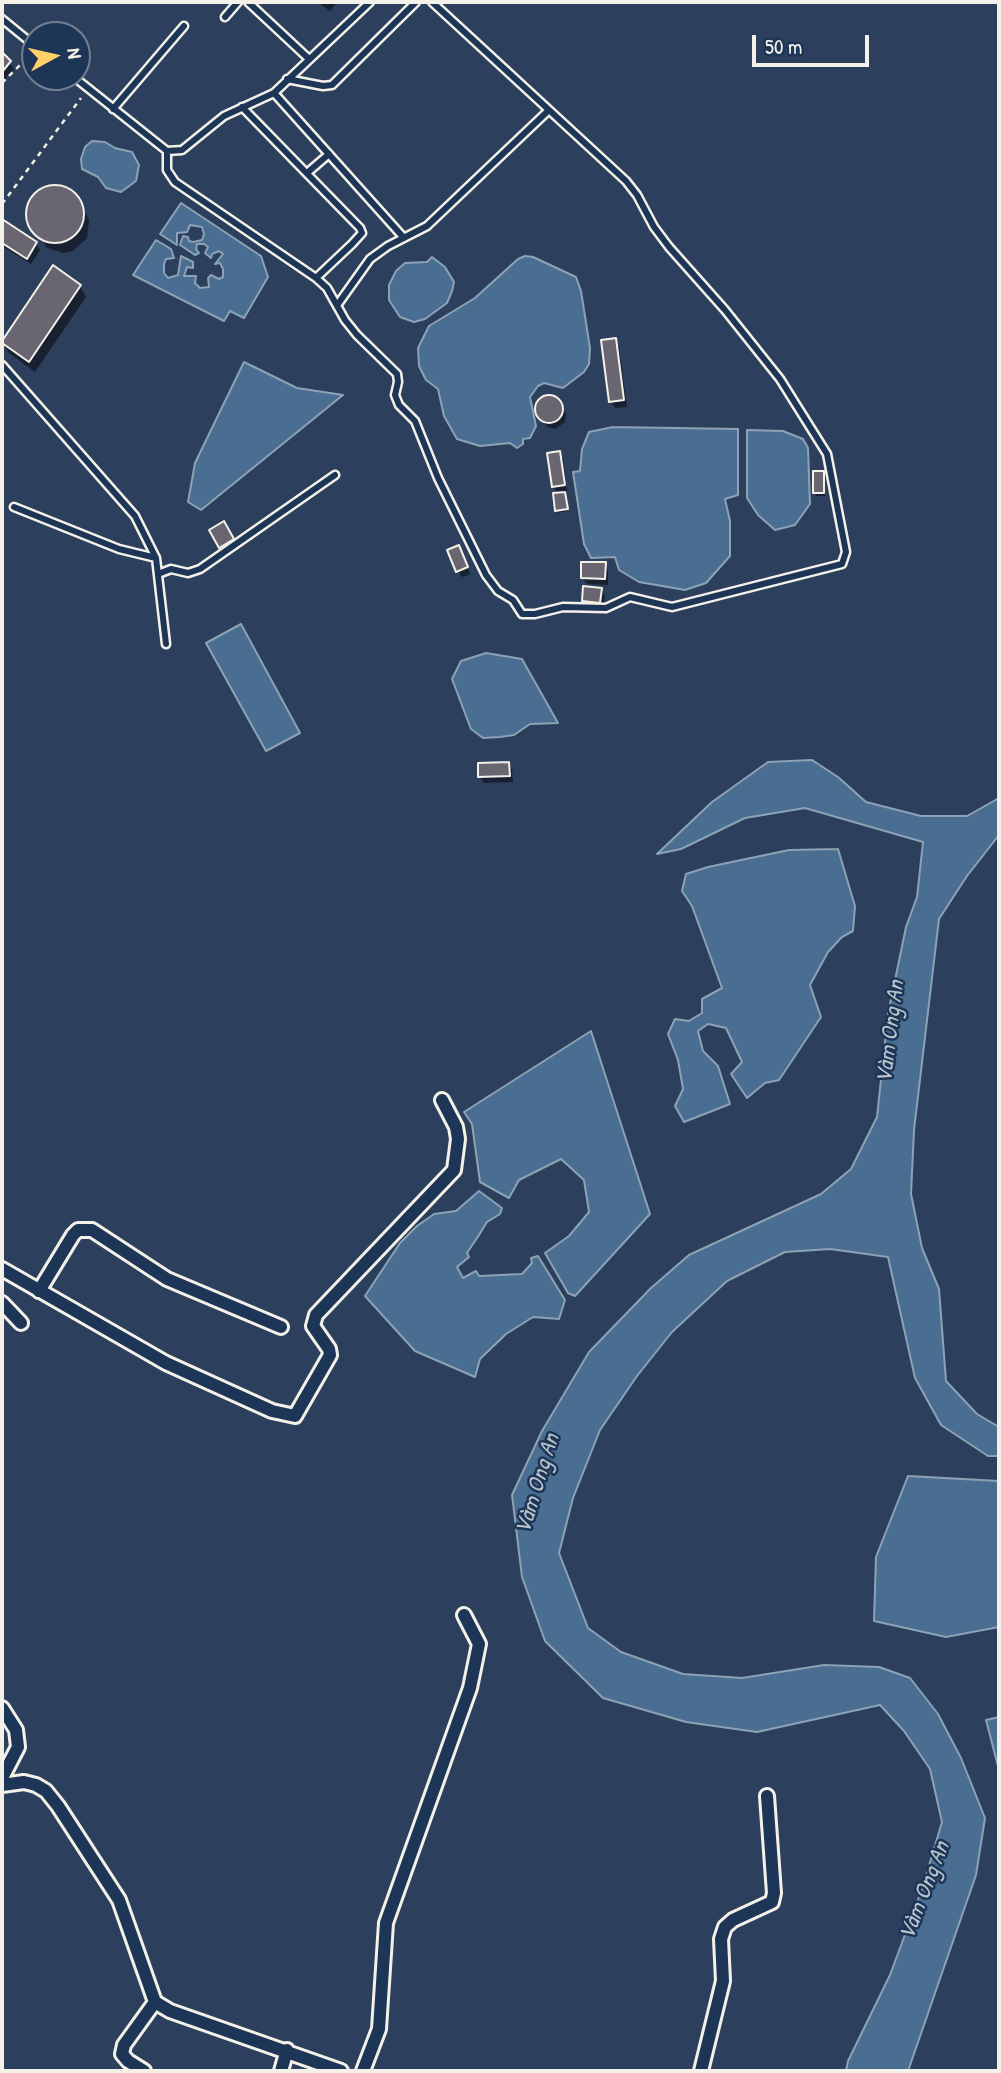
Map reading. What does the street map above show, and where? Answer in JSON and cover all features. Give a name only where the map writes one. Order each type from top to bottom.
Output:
[{"type":"street","points":[[2,1269],[166,1363],[272,1411],[295,1416],[330,1356],[329,1349],[313,1326],[316,1315],[454,1170],[458,1139],[456,1127],[442,1100]]},
{"type":"street","points":[[39,1291],[73,1235],[78,1230],[92,1230],[167,1279],[281,1327]]},
{"type":"street","points":[[2,1303],[21,1323]]},
{"type":"street","points":[[363,2071],[379,2029],[386,1923],[470,1688],[479,1644],[464,1615]]},
{"type":"street","points":[[2,1708],[16,1730],[18,1747],[2,1778]]},
{"type":"street","points":[[2,1786],[24,1782],[36,1785],[46,1791],[58,1806],[119,1900],[155,2001],[170,2011],[341,2071]]},
{"type":"street","points":[[701,2071],[722,1988],[721,1939],[725,1927],[733,1920],[772,1902],[774,1893],[767,1796]]},
{"type":"street","points":[[144,2071],[122,2054],[124,2045],[155,2001]]},
{"type":"street","points":[[281,2071],[286,2050]]},
{"type":"lane","points":[[225,17],[238,2]]},
{"type":"lane","points":[[248,2],[309,59]]},
{"type":"lane","points":[[91,91],[167,151],[182,150],[224,116],[274,93],[370,2]]},
{"type":"lane","points":[[287,79],[323,86],[332,85],[416,2]]},
{"type":"lane","points":[[167,151],[167,170],[175,182],[316,278],[327,288],[357,335],[397,374],[395,395],[399,405],[415,421],[438,478],[486,575],[498,591],[513,600],[522,614],[536,614],[563,607],[606,608],[630,597],[672,607],[844,562],[846,552],[827,454],[780,379],[725,310],[668,247],[626,181],[432,2]]},
{"type":"lane","points":[[2,19],[21,36]]},
{"type":"lane","points":[[113,108],[184,26]]},
{"type":"lane","points":[[274,93],[404,238]]},
{"type":"lane","points":[[242,107],[360,228],[362,233],[316,278]]},
{"type":"lane","points":[[338,304],[370,259],[388,246],[427,226],[549,110]]},
{"type":"lane","points":[[307,173],[329,154]]},
{"type":"lane","points":[[2,365],[135,516],[156,558],[166,644]]},
{"type":"lane","points":[[158,574],[171,569],[188,573],[200,569],[335,475]]},
{"type":"lane","points":[[14,507],[119,549],[156,558]]},
{"type":"path","points":[[2,83],[21,63]]},
{"type":"path","points":[[2,204],[87,91]]},
{"type":"water","points":[[92,141],[105,142],[115,148],[132,152],[139,165],[136,181],[121,192],[106,188],[98,177],[82,169],[81,159],[85,147]]},
{"type":"water","points":[[181,203],[261,256],[268,277],[244,318],[230,311],[224,321],[133,275],[156,240],[171,249],[174,258],[166,259],[164,264],[164,273],[168,278],[178,275],[181,256],[193,262],[193,268],[187,267],[184,276],[196,276],[195,283],[200,288],[209,287],[208,278],[211,275],[219,279],[223,277],[220,263],[215,264],[223,254],[219,251],[212,254],[211,258],[205,253],[208,247],[204,244],[197,244],[199,253],[195,255],[180,245],[183,236],[193,242],[202,240],[202,227],[190,225],[187,232],[177,233],[177,245],[160,234]]},
{"type":"water","points":[[432,257],[445,267],[454,282],[447,303],[425,319],[414,322],[400,317],[389,300],[389,285],[396,271],[405,263],[427,262]]},
{"type":"water","points":[[533,257],[576,277],[581,291],[590,348],[589,364],[584,372],[563,388],[544,383],[538,386],[530,397],[536,426],[530,438],[523,439],[523,444],[517,448],[510,443],[480,446],[457,439],[444,416],[438,389],[426,380],[419,366],[418,348],[429,326],[475,298],[518,259]]},
{"type":"water","points":[[244,362],[297,388],[343,395],[201,510],[188,502],[195,463]]},
{"type":"water","points":[[613,427],[738,429],[738,495],[725,499],[730,521],[730,556],[706,583],[685,590],[639,582],[619,570],[615,557],[591,558],[584,544],[573,472],[580,471],[582,449],[589,432]]},
{"type":"water","points":[[747,430],[783,431],[803,439],[808,448],[810,504],[795,525],[775,530],[758,515],[747,498]]},
{"type":"water","points":[[241,624],[300,733],[266,751],[206,643]]},
{"type":"water","points":[[486,653],[522,659],[558,723],[530,724],[514,735],[500,737],[483,738],[471,729],[452,679],[461,661]]},
{"type":"water","name":"Vàm Ong An","points":[[812,760],[838,777],[866,802],[921,816],[967,816],[999,798],[999,835],[967,876],[939,919],[914,1130],[911,1194],[922,1248],[939,1289],[946,1381],[977,1414],[999,1427],[999,1456],[988,1456],[941,1425],[915,1378],[888,1257],[830,1249],[785,1252],[727,1281],[672,1332],[637,1376],[600,1430],[573,1498],[559,1553],[588,1628],[621,1652],[683,1674],[742,1678],[824,1665],[879,1667],[910,1678],[938,1714],[961,1758],[985,1818],[976,1875],[908,2071],[846,2071],[848,2061],[890,1975],[922,1889],[942,1822],[930,1769],[904,1731],[880,1705],[757,1732],[686,1722],[603,1698],[545,1641],[522,1577],[512,1495],[542,1431],[589,1352],[651,1288],[689,1255],[821,1194],[851,1169],[877,1117],[888,1014],[906,927],[917,897],[923,842],[805,808],[745,818],[681,849],[657,854],[712,802],[768,762]]},
{"type":"water","points":[[838,849],[855,906],[853,931],[842,937],[828,952],[810,985],[821,1017],[779,1080],[765,1083],[747,1098],[731,1074],[742,1062],[726,1028],[708,1024],[698,1031],[703,1051],[718,1066],[730,1104],[684,1122],[675,1106],[683,1089],[678,1060],[668,1034],[675,1019],[689,1021],[702,1013],[702,999],[722,988],[692,906],[682,891],[686,874],[789,850]]},
{"type":"water","points":[[591,1031],[650,1214],[575,1296],[568,1293],[545,1253],[569,1236],[589,1212],[584,1180],[561,1159],[519,1180],[509,1198],[480,1182],[472,1124],[464,1112]]},
{"type":"water","points":[[479,1191],[502,1208],[500,1214],[487,1222],[467,1253],[469,1257],[457,1267],[463,1278],[476,1271],[479,1276],[522,1274],[532,1263],[531,1258],[538,1256],[565,1300],[559,1319],[533,1317],[506,1334],[480,1359],[475,1377],[415,1351],[365,1296],[400,1243],[417,1226],[434,1214],[456,1211]]},
{"type":"water","points":[[908,1476],[999,1481],[999,1627],[946,1637],[874,1621],[876,1557]]},
{"type":"water","points":[[999,1717],[999,1770],[986,1720]]},
{"type":"building","points":[[4,54],[11,61],[2,72],[2,57]]},
{"type":"building","points":[[55,185],[76,193],[84,214],[76,235],[55,243],[34,235],[26,214],[34,193]]},
{"type":"building","points":[[2,219],[37,242],[27,259],[2,243]]},
{"type":"building","points":[[53,265],[81,285],[29,362],[2,341]]},
{"type":"building","points":[[616,338],[624,400],[609,402],[601,340]]},
{"type":"building","points":[[549,395],[559,399],[563,409],[559,419],[549,423],[539,419],[535,409],[539,399]]},
{"type":"building","points":[[560,451],[565,485],[552,487],[547,453]]},
{"type":"building","points":[[813,471],[824,471],[824,493],[813,493]]},
{"type":"building","points":[[565,492],[568,509],[555,511],[553,493]]},
{"type":"building","points":[[224,521],[234,539],[219,548],[209,530]]},
{"type":"building","points":[[459,545],[468,567],[456,572],[447,550]]},
{"type":"building","points":[[581,562],[606,562],[605,579],[581,578]]},
{"type":"building","points":[[583,586],[602,588],[600,603],[582,601]]},
{"type":"building","points":[[509,762],[510,776],[478,777],[478,763]]}]
